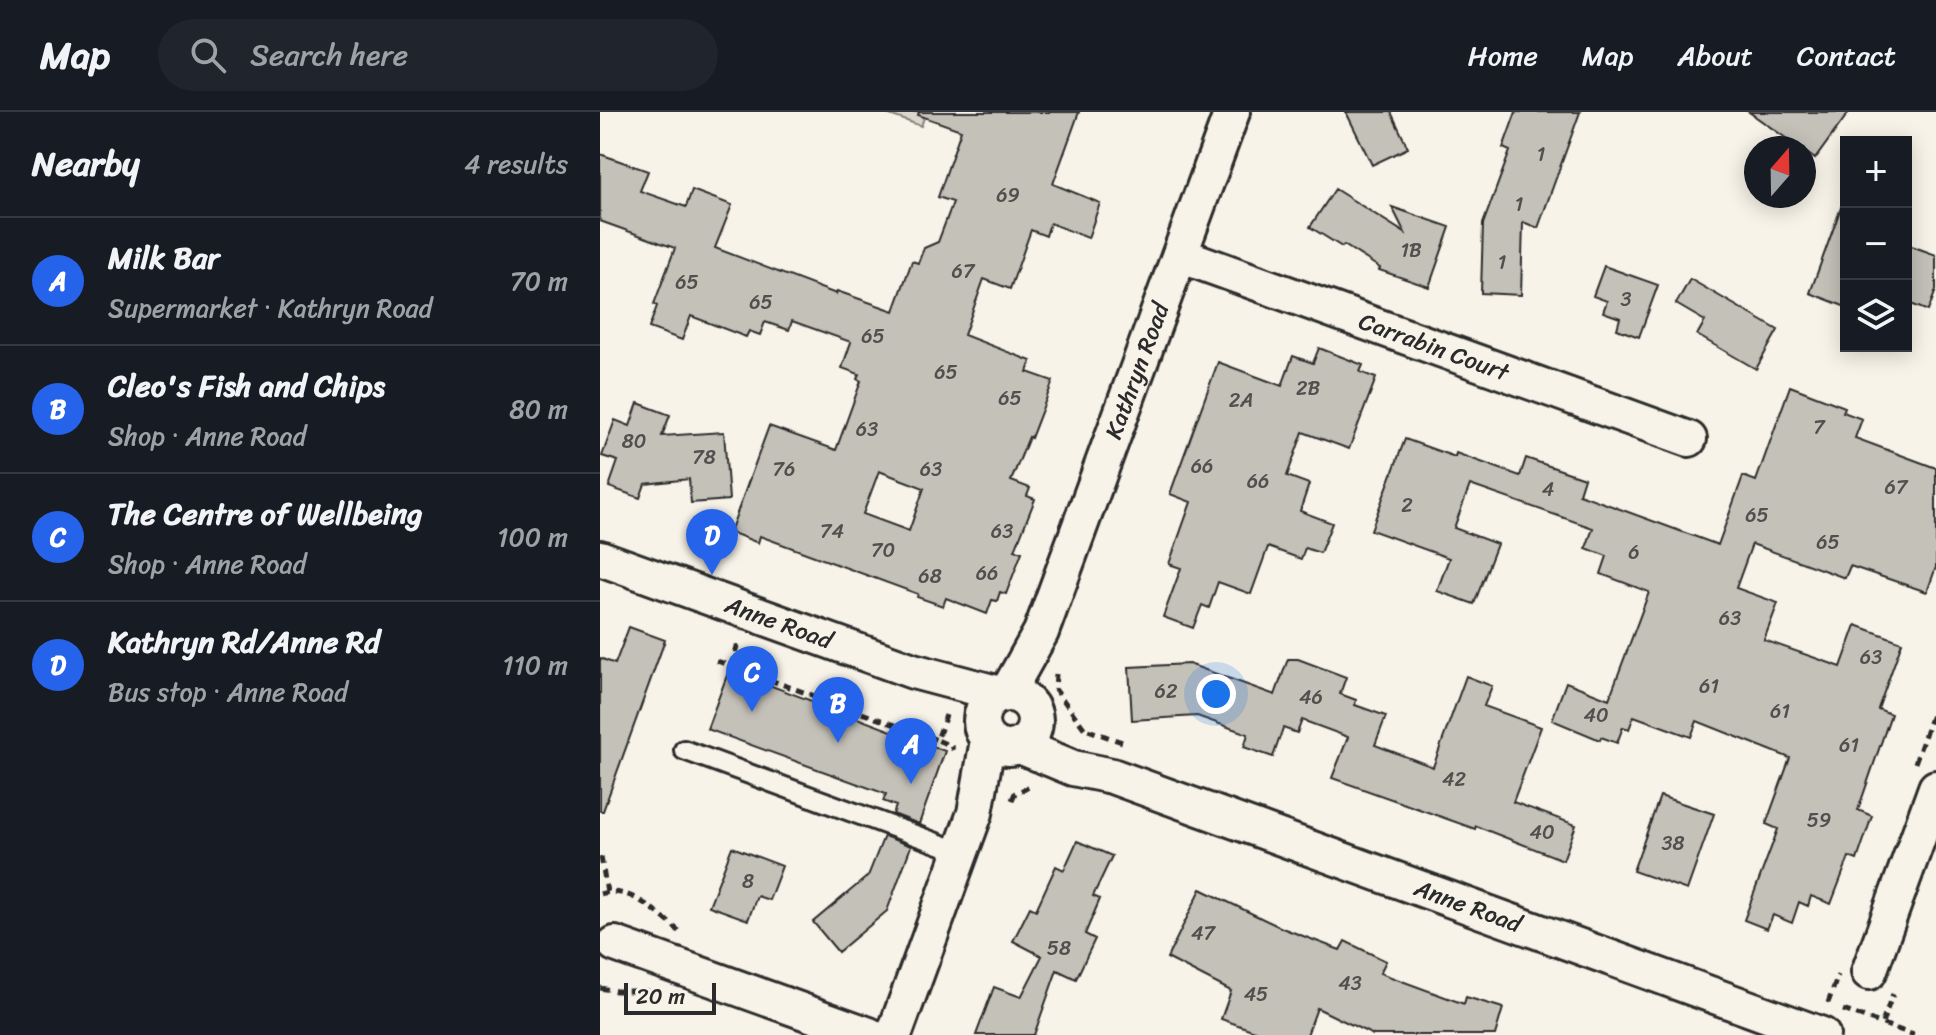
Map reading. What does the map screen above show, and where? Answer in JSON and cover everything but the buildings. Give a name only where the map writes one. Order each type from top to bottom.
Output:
[{"type":"street","name":"Kathryn Road","points":[[894,1035],[1010,723],[1033,690],[1041,632],[1232,112]]},
{"type":"street","name":"Carrabin Court","points":[[1180,255],[1689,439]]},
{"type":"street","name":"Anne Road","points":[[600,558],[913,671],[1010,723],[1073,768],[1112,776],[1822,1035]]},
{"type":"street","points":[[1869,972],[1936,788]]},
{"type":"street","points":[[615,944],[869,1035]]},
{"type":"lane","points":[[684,750],[961,852]]},
{"type":"path","points":[[717,661],[937,740]]},
{"type":"path","points":[[1044,669],[1056,674],[1055,689],[1088,730],[1084,740]]},
{"type":"path","points":[[601,857],[607,892]]},
{"type":"shaded area","points":[[881,112],[926,112],[921,126]]},
{"type":"place","name":"Kathryn Rd/Anne Rd","points":[[712,575]]},
{"type":"place","name":"The Centre of Wellbeing","points":[[752,712]]},
{"type":"place","name":"Cleo's Fish and Chips","points":[[838,743]]},
{"type":"place","name":"Milk Bar","points":[[911,784]]}]
